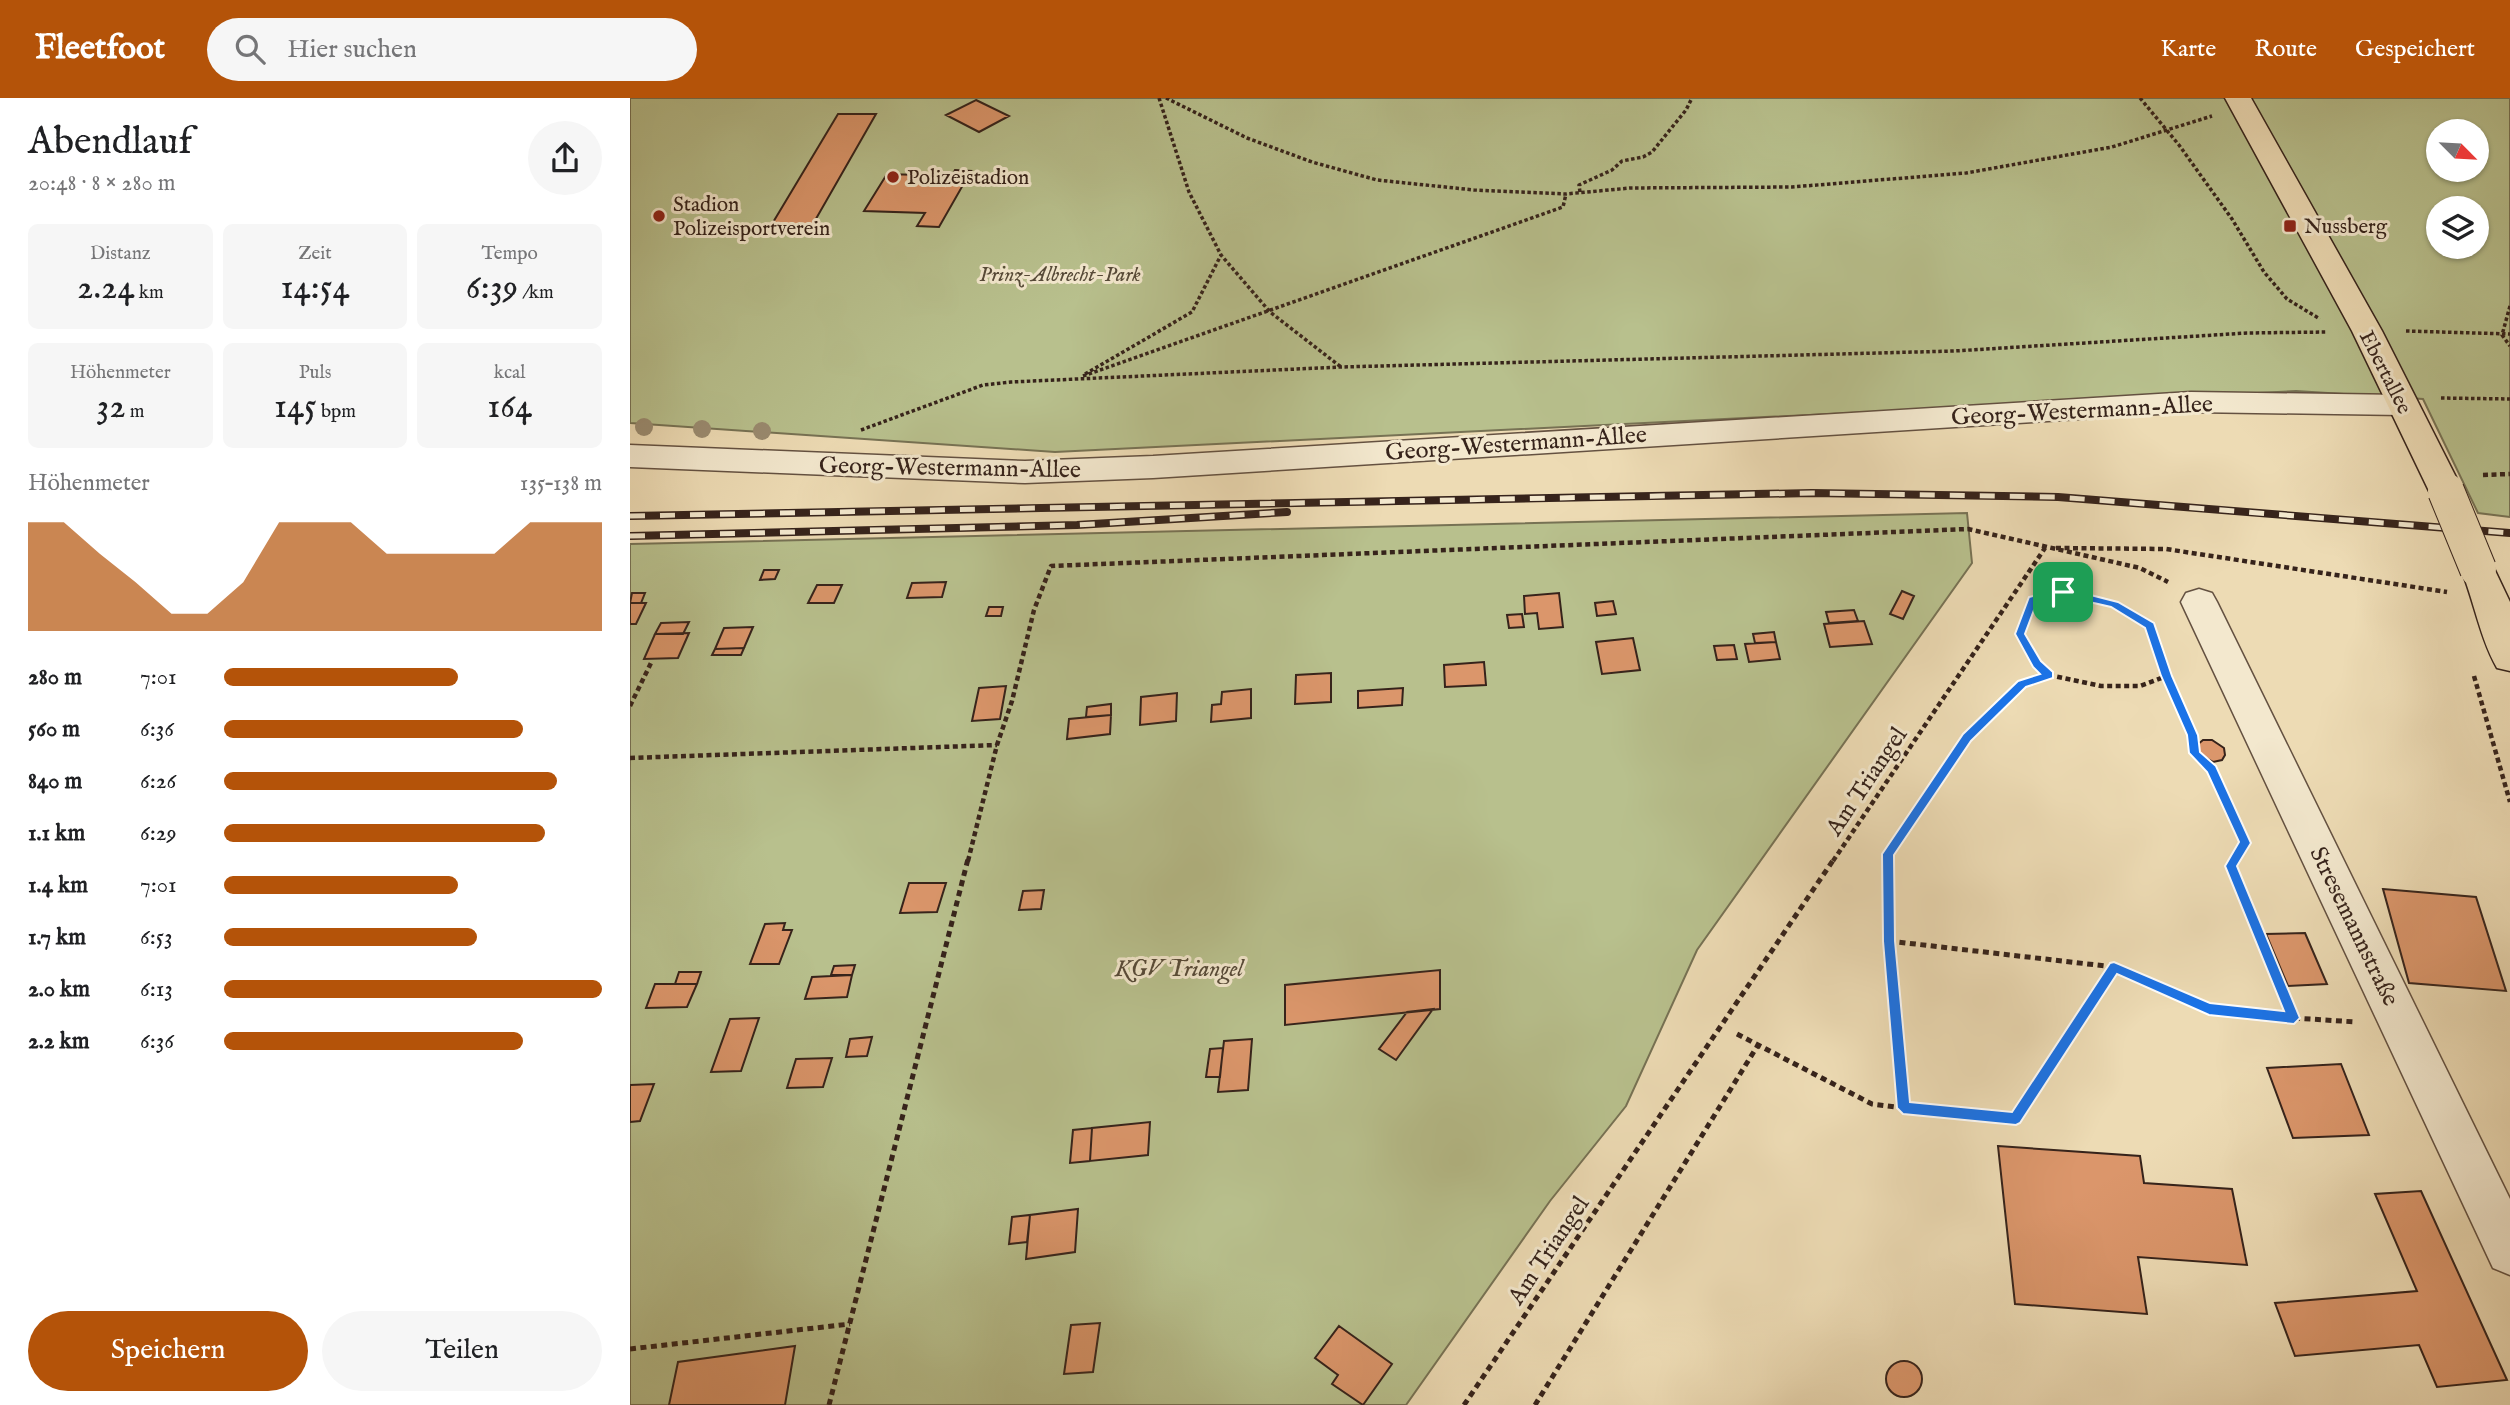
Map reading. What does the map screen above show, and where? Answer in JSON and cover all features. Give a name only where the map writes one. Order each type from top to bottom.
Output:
[{"type":"main road","name":"Ebertallee","points":[[2238,98],[2367,331],[2446,491],[2462,576],[2491,598],[2510,658]]},
{"type":"street","name":"Georg-Westermann-Allee","points":[[630,456],[1025,472],[1153,467],[2191,402],[2402,405]]},
{"type":"street","name":"Stresemannstraße","points":[[2199,602],[2510,1251]]},
{"type":"path","points":[[1159,98],[1189,192],[1221,255],[1270,312],[1341,367]]},
{"type":"path","points":[[1166,98],[1247,138],[1312,162],[1377,180],[1474,190],[1566,194],[1630,188],[1792,187],[1966,173],[2112,147],[2216,115]]},
{"type":"path","points":[[1580,192],[1579,185],[1612,170],[1622,161],[1653,152],[1686,110],[1692,98]]},
{"type":"path","points":[[2140,98],[2179,145],[2232,219],[2264,272],[2287,299],[2320,319]]},
{"type":"path","points":[[1076,379],[1563,207],[1566,194]]},
{"type":"path","points":[[1076,379],[1192,312],[1221,255]]},
{"type":"path","points":[[2502,335],[2510,306]]},
{"type":"path","points":[[2405,331],[2510,334]]},
{"type":"path","points":[[859,431],[983,385],[1341,367],[1954,351],[2247,333],[2329,332]]},
{"type":"path","points":[[2502,335],[2510,346]]},
{"type":"path","points":[[2437,398],[2510,399]]},
{"type":"path","points":[[2477,475],[2510,474]]},
{"type":"path","points":[[829,1405],[864,1256],[997,746],[1010,717],[1041,587],[1051,566],[1968,529],[2148,572]]},
{"type":"path","points":[[2045,548],[2166,549],[2451,593],[2462,576]]},
{"type":"path","name":"Am Triangel","points":[[1464,1405],[2045,548]]},
{"type":"path","points":[[2049,675],[2037,664],[2020,634],[2033,600],[2063,592],[2114,604],[2150,626],[2167,676],[2192,735],[2194,753],[2211,769],[2245,843],[2231,866],[2294,1018]]},
{"type":"path","points":[[630,706],[651,663]]},
{"type":"path","points":[[2473,671],[2510,803]]},
{"type":"path","points":[[1903,1108],[1889,941],[1888,854],[1967,737],[2022,684],[2049,675],[2101,686],[2140,686],[2167,676]]},
{"type":"path","points":[[630,758],[997,746]]},
{"type":"path","points":[[1889,941],[2114,967],[2209,1009],[2402,1025]]},
{"type":"path","points":[[1737,1034],[1871,1104],[2016,1118],[2114,967]]},
{"type":"path","points":[[1535,1405],[1758,1045]]},
{"type":"path","points":[[630,1349],[850,1324]]},
{"type":"green space","name":"Prinz-Albrecht-Park","points":[[630,98],[2510,98],[2510,517],[2478,513],[2423,399],[2296,391],[1055,452],[630,423]]},
{"type":"green space","name":"KGV Triangel","points":[[1967,513],[1972,563],[1697,950],[1626,1106],[1550,1201],[1406,1405],[630,1405],[630,544]]},
{"type":"building","points":[[976,100],[1009,116],[979,132],[946,115]]},
{"type":"building","points":[[838,114],[876,114],[813,224],[772,224]]},
{"type":"building","points":[[955,170],[971,171],[939,227],[917,226],[925,213],[864,211],[887,174],[952,176]]},
{"type":"building","points":[[764,570],[779,570],[775,579],[760,580]]},
{"type":"building","points":[[946,582],[942,597],[907,598],[912,583]]},
{"type":"building","points":[[817,585],[842,585],[834,603],[808,603]]},
{"type":"building","points":[[1902,591],[1914,596],[1903,619],[1890,614]]},
{"type":"building","points":[[632,593],[645,593],[641,603],[630,603]]},
{"type":"building","points":[[1559,593],[1563,627],[1539,629],[1537,613],[1525,614],[1524,596]]},
{"type":"building","points":[[1613,601],[1616,614],[1597,616],[1595,603]]},
{"type":"building","points":[[630,603],[646,603],[636,624],[630,624]]},
{"type":"building","points":[[989,607],[1003,607],[1001,616],[986,616]]},
{"type":"building","points":[[1854,610],[1858,621],[1829,623],[1826,612]]},
{"type":"building","points":[[1522,614],[1524,627],[1509,628],[1507,615]]},
{"type":"building","points":[[1864,621],[1872,644],[1830,647],[1824,624]]},
{"type":"building","points":[[689,622],[683,634],[655,634],[661,623]]},
{"type":"building","points":[[753,627],[744,648],[715,649],[724,628]]},
{"type":"building","points":[[1774,632],[1776,642],[1755,643],[1753,634]]},
{"type":"building","points":[[689,633],[678,658],[644,659],[655,634]]},
{"type":"building","points":[[1633,638],[1640,670],[1602,674],[1596,642]]},
{"type":"building","points":[[1776,642],[1780,659],[1749,662],[1745,644]]},
{"type":"building","points":[[1734,645],[1737,659],[1717,660],[1714,646]]},
{"type":"building","points":[[744,648],[741,655],[712,655],[715,649]]},
{"type":"building","points":[[1484,662],[1486,685],[1445,687],[1444,665]]},
{"type":"building","points":[[1331,673],[1331,702],[1295,704],[1296,675]]},
{"type":"building","points":[[1006,686],[1000,719],[972,721],[979,688]]},
{"type":"building","points":[[1403,688],[1402,705],[1358,708],[1358,691]]},
{"type":"building","points":[[1251,689],[1251,718],[1211,722],[1212,705],[1221,704],[1222,692]]},
{"type":"building","points":[[1177,693],[1176,721],[1140,725],[1141,697]]},
{"type":"building","points":[[1111,704],[1111,715],[1086,717],[1087,707]]},
{"type":"building","points":[[1111,715],[1110,734],[1067,739],[1069,719]]},
{"type":"building","points":[[2203,740],[2212,740],[2224,748],[2225,755],[2222,760],[2213,762],[2200,755],[2197,745]]},
{"type":"building","points":[[909,883],[946,883],[937,912],[900,913]]},
{"type":"building","points":[[2383,889],[2476,897],[2506,991],[2409,983]]},
{"type":"building","points":[[1044,890],[1041,909],[1019,910],[1023,891]]},
{"type":"building","points":[[785,923],[783,930],[792,930],[779,964],[750,964],[765,924]]},
{"type":"building","points":[[2305,933],[2327,984],[2288,986],[2266,934]]},
{"type":"building","points":[[855,965],[852,975],[831,975],[834,966]]},
{"type":"building","points":[[1440,970],[1440,1009],[1285,1025],[1285,985]]},
{"type":"building","points":[[679,972],[701,972],[697,984],[675,984]]},
{"type":"building","points":[[852,975],[847,997],[805,999],[812,977]]},
{"type":"building","points":[[655,984],[697,984],[687,1007],[646,1008]]},
{"type":"building","points":[[1433,1009],[1396,1060],[1379,1049],[1407,1012]]},
{"type":"building","points":[[759,1018],[741,1071],[711,1072],[730,1019]]},
{"type":"building","points":[[872,1037],[867,1056],[846,1057],[850,1039]]},
{"type":"building","points":[[1252,1039],[1248,1090],[1218,1092],[1224,1041]]},
{"type":"building","points":[[1223,1048],[1220,1077],[1206,1077],[1210,1049]]},
{"type":"building","points":[[832,1058],[823,1087],[787,1088],[796,1059]]},
{"type":"building","points":[[2341,1064],[2369,1135],[2293,1138],[2267,1068]]},
{"type":"building","points":[[654,1084],[640,1121],[630,1122],[630,1085]]},
{"type":"building","points":[[1150,1122],[1148,1155],[1090,1161],[1092,1128]]},
{"type":"building","points":[[1092,1128],[1090,1161],[1070,1163],[1073,1130]]},
{"type":"building","points":[[1998,1146],[2140,1156],[2144,1183],[2232,1189],[2247,1265],[2138,1257],[2147,1314],[2015,1304]]},
{"type":"building","points":[[2421,1191],[2507,1380],[2437,1387],[2419,1345],[2295,1356],[2275,1303],[2417,1291],[2375,1194]]},
{"type":"building","points":[[1078,1209],[1075,1252],[1026,1259],[1030,1215]]},
{"type":"building","points":[[1030,1215],[1027,1242],[1009,1244],[1012,1217]]},
{"type":"building","points":[[1100,1323],[1093,1372],[1064,1374],[1071,1325]]},
{"type":"building","points":[[1339,1326],[1392,1364],[1363,1405],[1332,1384],[1338,1375],[1315,1358]]},
{"type":"building","points":[[795,1346],[785,1405],[669,1405],[678,1362]]},
{"type":"building","points":[[1904,1361],[1917,1366],[1922,1379],[1917,1392],[1904,1397],[1891,1392],[1886,1379],[1891,1366]]},
{"type":"railway","points":[[630,516],[1812,493],[2058,497],[2510,533]]},
{"type":"railway","points":[[630,536],[1077,525],[1287,512]]},
{"type":"place","name":"Polizeistadion","points":[[893,177]]},
{"type":"place","name":"Stadion Polizeisportverein","points":[[659,216]]},
{"type":"place","name":"Nussberg","points":[[2290,226]]},
{"type":"route","points":[[2063,592],[2114,604],[2150,626],[2167,676],[2192,735],[2194,753],[2211,769],[2245,843],[2231,866],[2294,1018],[2209,1009],[2114,967],[2016,1118],[1903,1108],[1889,941],[1888,854],[1967,737],[2022,684],[2049,675],[2037,664],[2020,634],[2033,600],[2063,592]]}]
